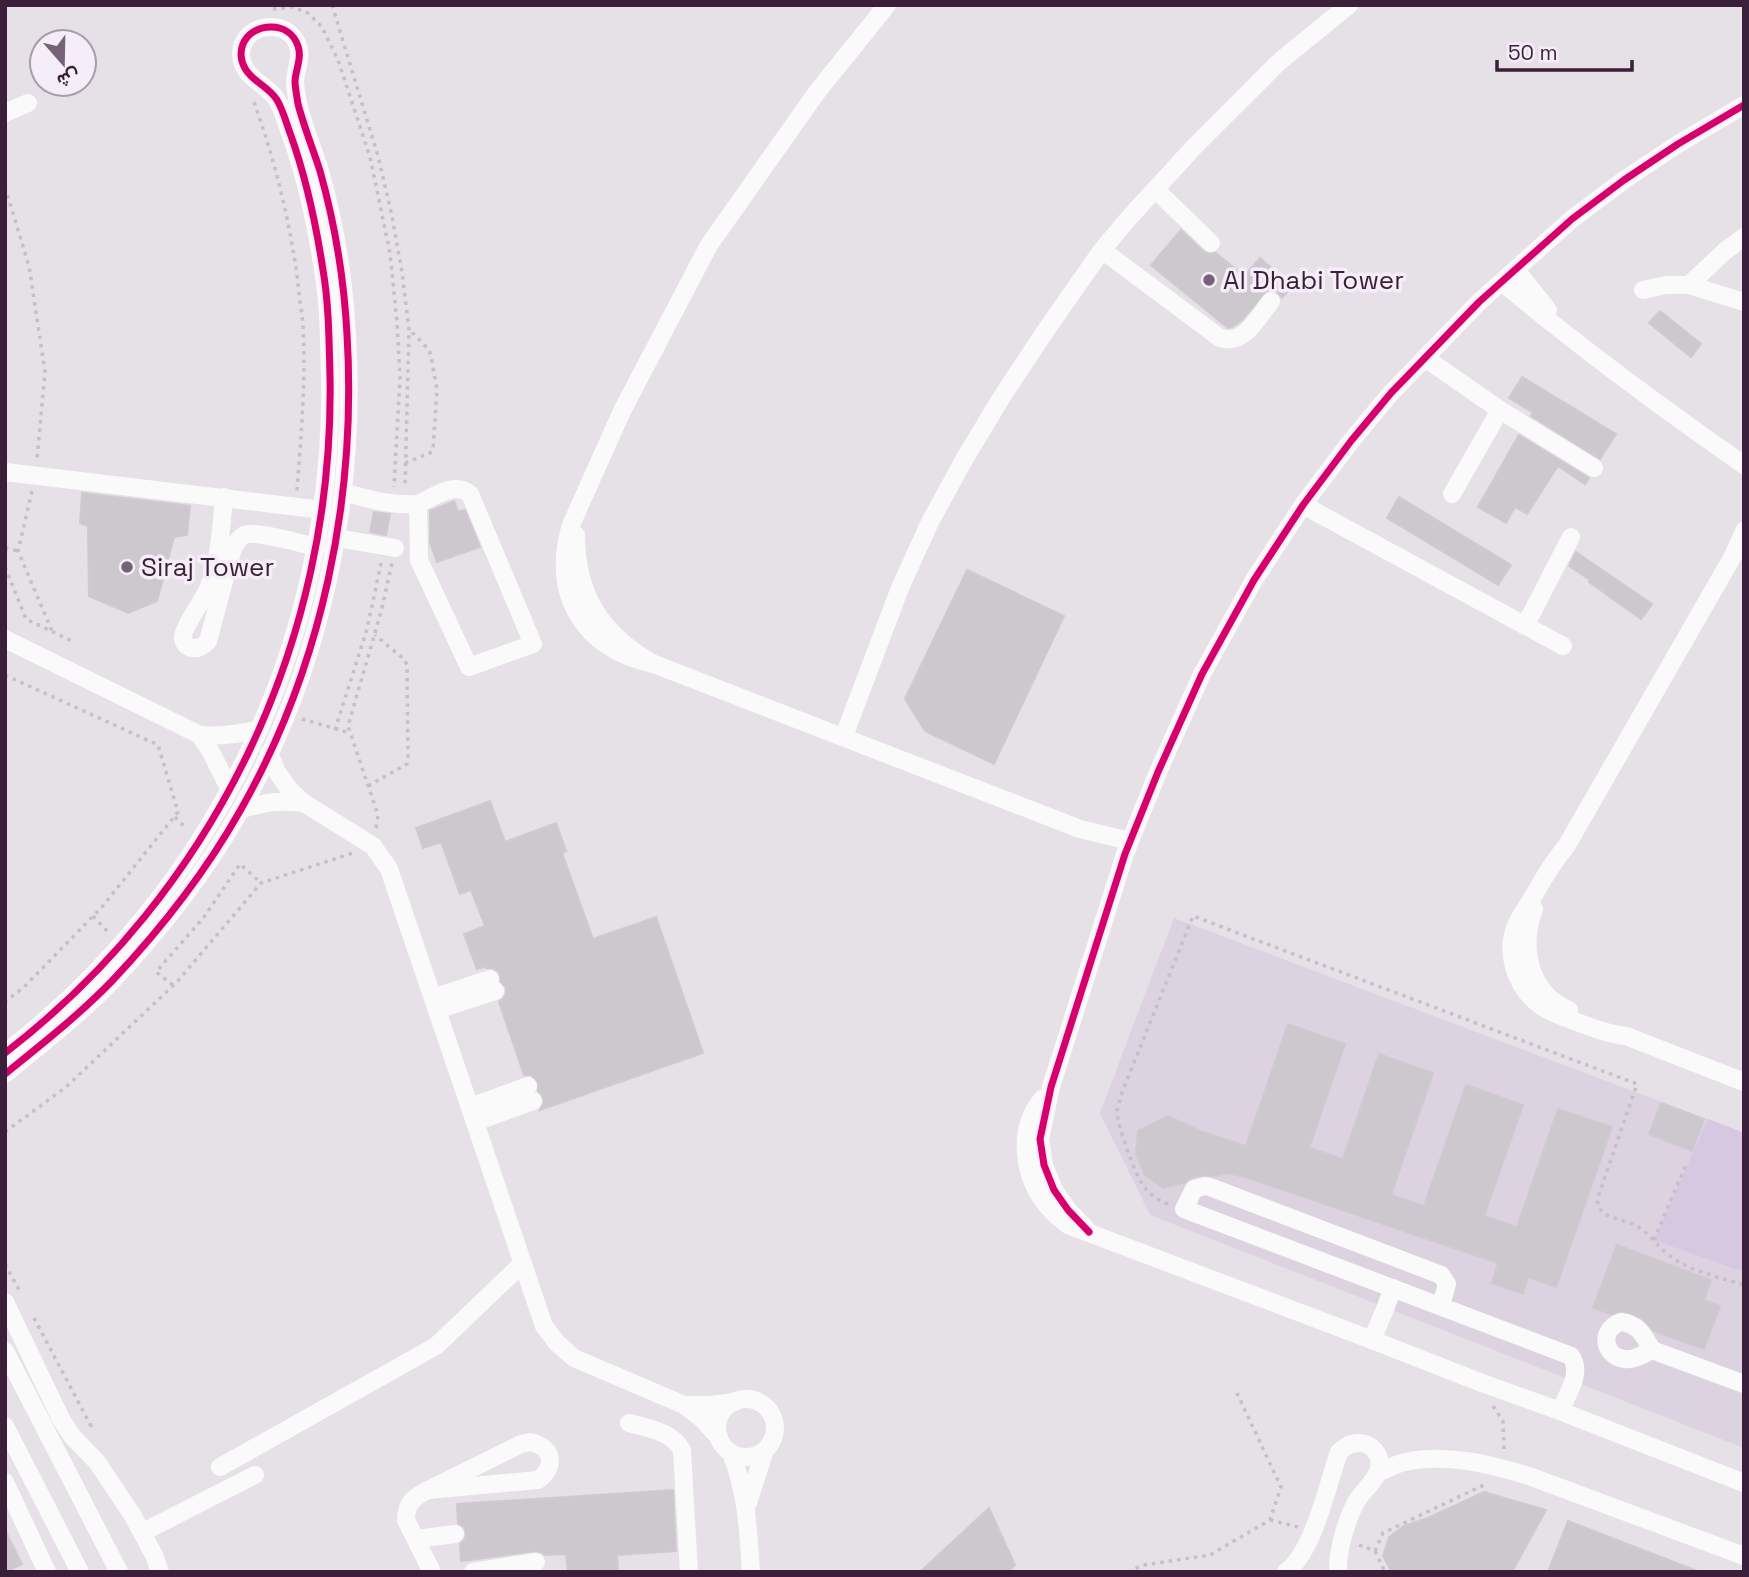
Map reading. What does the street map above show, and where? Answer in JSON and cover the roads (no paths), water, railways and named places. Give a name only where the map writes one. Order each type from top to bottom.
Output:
[{"type":"street","points":[[887,5],[817,92],[709,244],[622,411],[579,510],[576,556],[580,579],[589,601],[616,638],[634,653],[654,664],[1128,848]]},
{"type":"street","points":[[844,736],[900,588],[930,522],[1003,395],[1102,250],[1236,104],[1280,61],[1349,5]]},
{"type":"street","points":[[5,1053],[80,989],[121,946],[198,844],[230,790],[260,729],[278,685],[307,594],[323,510],[331,421],[326,284],[307,189],[279,103],[270,91],[245,69],[240,57],[243,44],[251,33],[264,27],[277,27],[290,32],[297,43],[300,56],[295,80],[296,98],[331,213],[344,296],[349,397],[347,458],[329,579],[313,639],[269,753],[240,810],[202,871],[158,929],[110,983],[57,1033],[5,1074]]},
{"type":"street","points":[[5,113],[29,103]]},
{"type":"street","points":[[1744,105],[1624,180],[1572,219],[1479,302],[1391,393],[1303,505],[1254,580],[1208,662],[1174,735],[1128,848],[1051,1087],[1040,1139],[1044,1165],[1054,1189],[1068,1210],[1089,1232],[1744,1483]]},
{"type":"street","points":[[1156,190],[1211,243]]},
{"type":"street","points":[[1689,285],[1744,237]]},
{"type":"street","points":[[1102,250],[1224,340],[1234,340],[1244,334],[1271,301]]},
{"type":"street","points":[[1509,276],[1546,307],[1559,328],[1693,430],[1744,465]]},
{"type":"street","points":[[1643,290],[1666,285],[1689,285],[1744,302]]},
{"type":"street","points":[[1425,358],[1500,410],[1594,468]]},
{"type":"street","points":[[1452,494],[1500,410]]},
{"type":"street","points":[[5,472],[323,510]]},
{"type":"street","points":[[343,492],[382,503],[418,504],[450,489],[464,489],[470,494],[533,644],[469,667],[419,560],[418,504]]},
{"type":"street","points":[[224,497],[220,543],[212,580],[184,631],[183,638],[191,648],[203,647],[208,641],[233,548],[244,535],[261,534],[317,547]]},
{"type":"street","points":[[1303,505],[1563,646]]},
{"type":"street","points":[[1744,531],[1738,552],[1567,845],[1560,865],[1529,922],[1527,950],[1529,963],[1541,988],[1561,1006],[1609,1025],[1626,1036],[1744,1082]]},
{"type":"street","points":[[1525,626],[1571,537]]},
{"type":"street","points":[[337,538],[395,548]]},
{"type":"street","points":[[5,639],[200,735],[240,734],[260,729]]},
{"type":"street","points":[[200,735],[230,790]]},
{"type":"street","points":[[269,753],[277,772],[289,789],[304,803],[373,846],[389,869],[544,1326],[557,1343],[574,1357],[684,1405],[719,1437]]},
{"type":"street","points":[[240,810],[282,800],[304,803]]},
{"type":"street","points":[[435,1004],[493,985]]},
{"type":"street","points":[[473,1114],[530,1094]]},
{"type":"street","points":[[1441,1306],[1447,1284],[1441,1275],[1236,1196],[1205,1185],[1199,1186],[1194,1189],[1184,1209],[1571,1356],[1577,1370],[1560,1411]]},
{"type":"street","points":[[220,1467],[436,1346],[523,1263]]},
{"type":"street","points":[[1372,1339],[1393,1287]]},
{"type":"street","points":[[5,1303],[61,1419],[72,1436],[97,1462],[143,1532],[160,1572]]},
{"type":"street","points":[[5,1350],[119,1572]]},
{"type":"street","points":[[1652,1350],[1744,1384]]},
{"type":"street","points":[[744,1399],[761,1403],[773,1417],[774,1434],[771,1443],[757,1455],[739,1456],[721,1443],[717,1428],[722,1412],[735,1402],[744,1399]]},
{"type":"street","points":[[684,1405],[735,1402]]},
{"type":"street","points":[[629,1423],[667,1434],[677,1440],[682,1450],[688,1572]]},
{"type":"street","points":[[5,1426],[80,1572]]},
{"type":"street","points":[[428,1490],[538,1480],[550,1467],[550,1458],[539,1443],[521,1444],[428,1490],[410,1502],[406,1510],[407,1520],[432,1572]]},
{"type":"street","points":[[1286,1572],[1303,1554],[1314,1530],[1339,1452],[1354,1443],[1364,1443],[1378,1454],[1379,1472],[1353,1507],[1342,1539],[1337,1562],[1338,1572]]},
{"type":"street","points":[[747,1510],[751,1489],[765,1450]]},
{"type":"street","points":[[731,1452],[741,1480],[747,1510],[751,1572]]},
{"type":"street","points":[[1379,1472],[1405,1462],[1455,1460],[1480,1463],[1529,1476],[1744,1556]]},
{"type":"street","points":[[143,1532],[255,1475]]},
{"type":"street","points":[[5,1482],[47,1572]]},
{"type":"street","points":[[416,1539],[455,1534]]},
{"type":"street","points":[[472,1572],[536,1562]]},
{"type":"place","name":"Al Dhabi Tower","points":[[1209,280]]},
{"type":"place","name":"Siraj Tower","points":[[127,567]]}]
